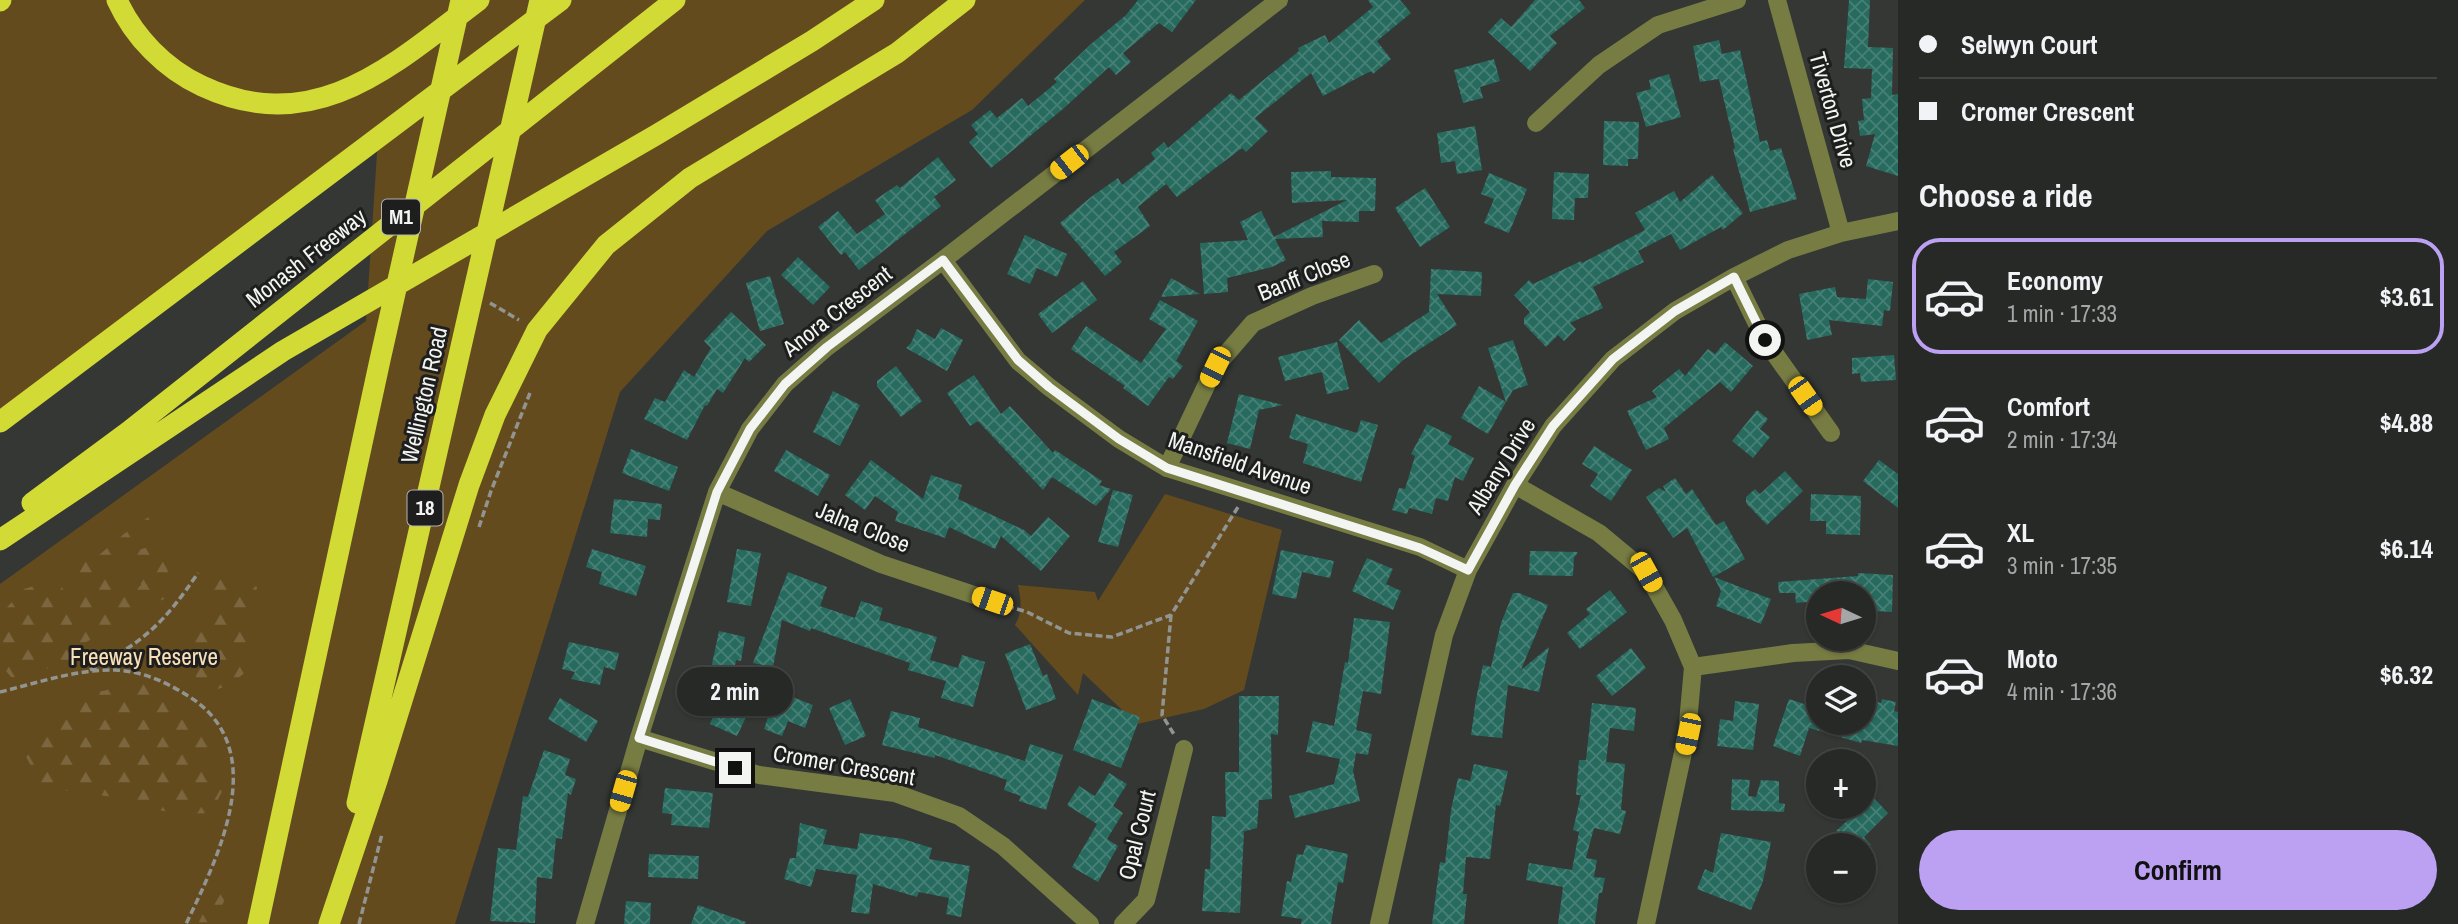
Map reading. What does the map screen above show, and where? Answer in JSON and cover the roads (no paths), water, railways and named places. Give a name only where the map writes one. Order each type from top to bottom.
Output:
[{"type":"highway","points":[[117,0],[135,31],[173,69],[192,82],[227,98],[272,105],[313,101],[356,86],[393,64],[465,2]]},
{"type":"highway","name":"Wellington Road","points":[[329,924],[540,0]]},
{"type":"highway","points":[[0,422],[561,0]]},
{"type":"highway","name":"Monash Freeway","points":[[0,527],[128,432],[675,0]]},
{"type":"highway","points":[[0,540],[283,351],[656,135],[813,41],[874,0]]},
{"type":"highway","points":[[329,924],[377,781],[469,485],[499,405],[537,330],[607,245],[690,178],[897,53],[965,0]]},
{"type":"highway","points":[[258,924],[380,360],[465,2]]},
{"type":"street","name":"Anora Crescent","points":[[585,924],[639,738],[717,492],[750,429],[785,384],[827,347],[1279,0]]},
{"type":"street","points":[[1536,123],[1599,65],[1658,25],[1737,0]]},
{"type":"street","name":"Tiverton Drive","points":[[1777,0],[1841,233]]},
{"type":"street","name":"Albany Drive","points":[[1379,924],[1444,635],[1468,570],[1515,485],[1553,426],[1613,359],[1675,311],[1788,250],[1841,233],[1898,221]]},
{"type":"street","name":"Mansfield Avenue","points":[[943,260],[1018,360],[1049,387],[1119,439],[1167,468],[1420,548],[1468,570]]},
{"type":"street","name":"Banff Close","points":[[1167,468],[1215,367],[1253,323],[1312,296],[1374,274]]},
{"type":"street","points":[[1734,277],[1765,340],[1832,433]]},
{"type":"street","points":[[1515,485],[1599,533],[1646,572],[1673,620],[1693,667],[1688,734],[1646,924]]},
{"type":"street","name":"Jalna Close","points":[[717,492],[881,564],[992,601]]},
{"type":"street","points":[[1693,667],[1793,653],[1849,650],[1898,661]]},
{"type":"street","name":"Cromer Crescent","points":[[639,738],[759,775],[895,793],[960,816],[1003,846],[1090,924]]},
{"type":"street","name":"Opal Court","points":[[1123,924],[1146,900],[1184,749]]},
{"type":"park label","name":"Freeway Reserve","points":[[144,657]]}]
